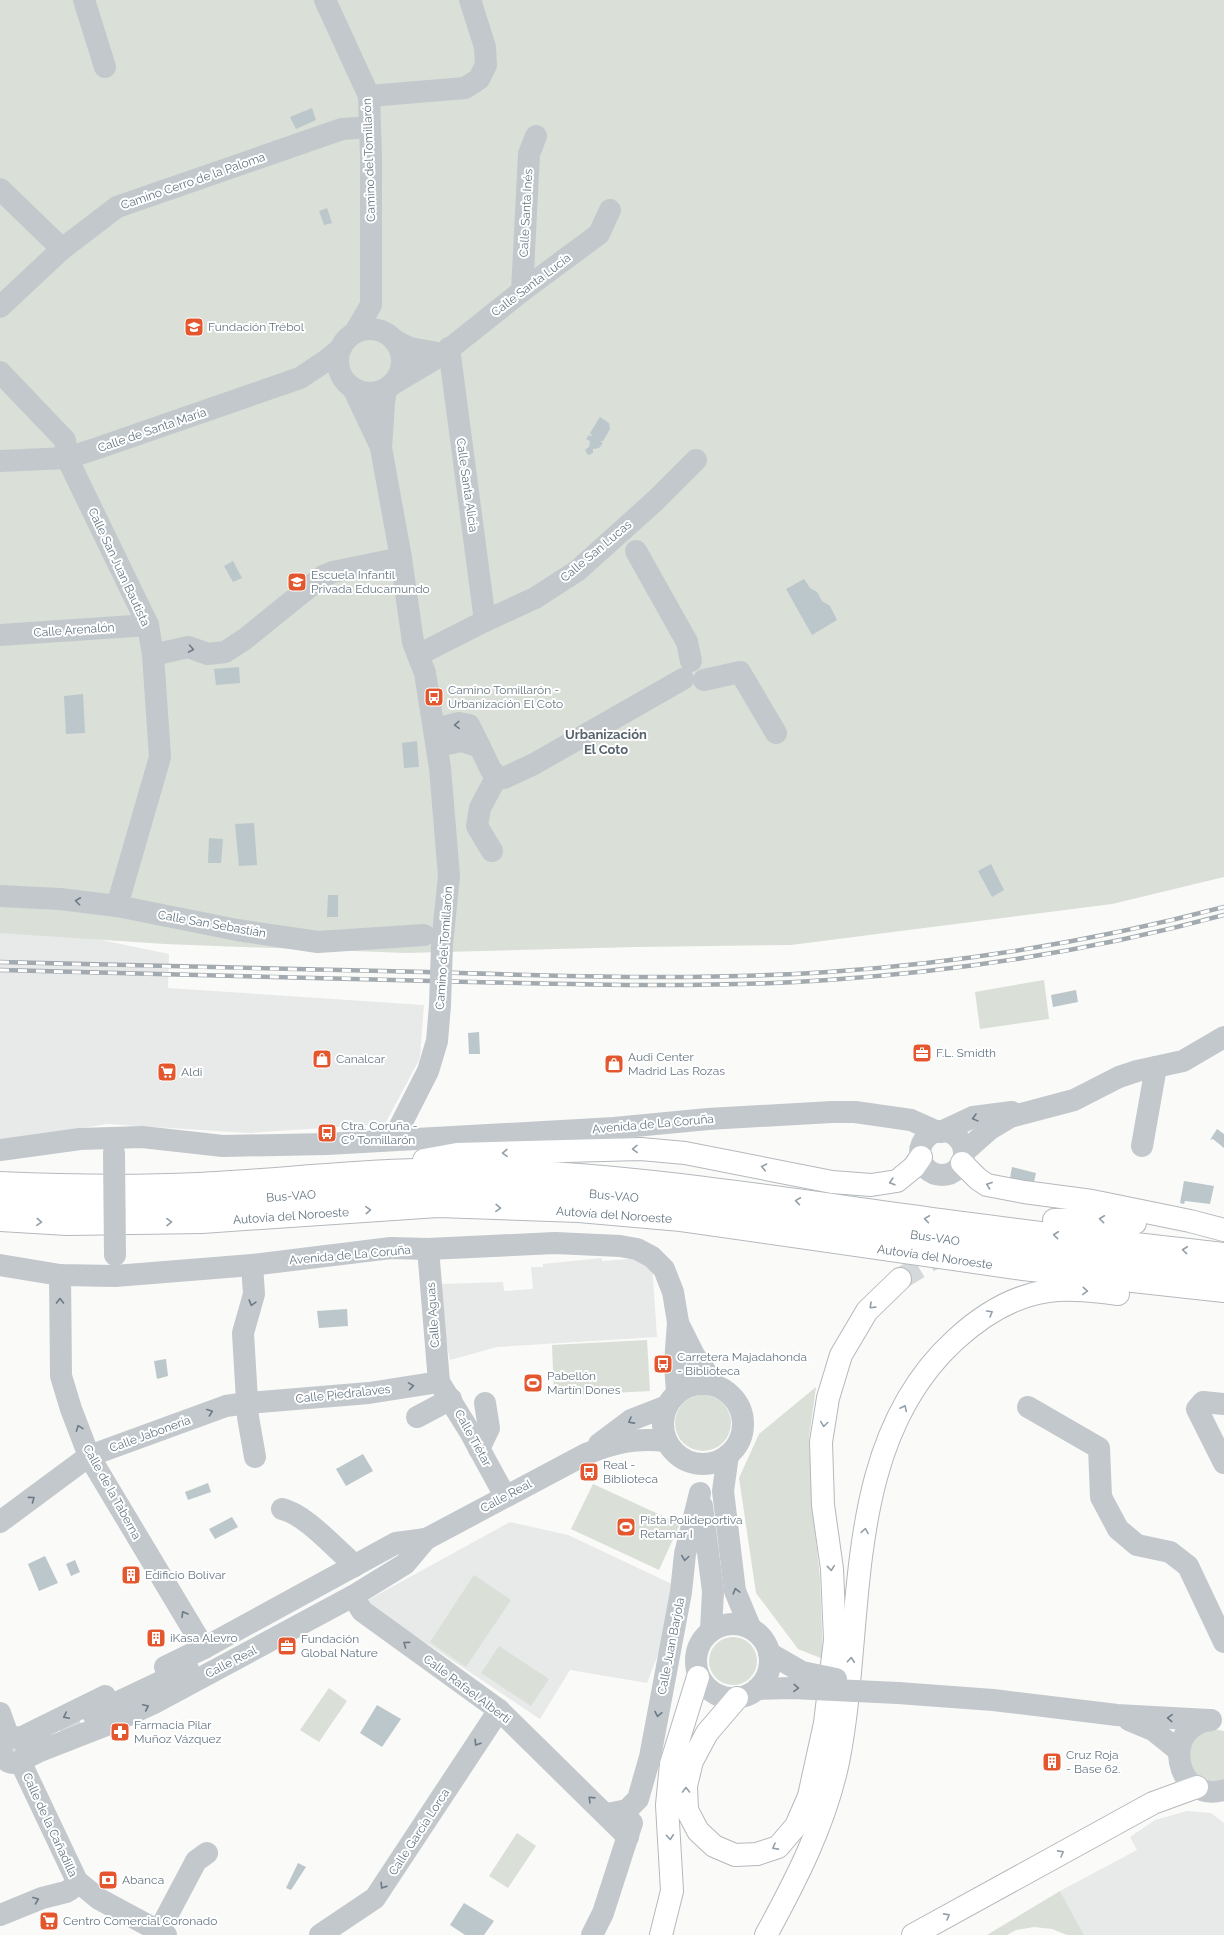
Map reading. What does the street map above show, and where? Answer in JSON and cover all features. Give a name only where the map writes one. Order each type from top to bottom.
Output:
[{"type":"highway","points":[[354,1172],[457,1154],[641,1149],[685,1153],[832,1182],[871,1185],[897,1181],[914,1167],[921,1152]]},
{"type":"highway","points":[[963,1157],[978,1179],[987,1185],[1099,1203],[1190,1221],[1224,1231]]},
{"type":"highway","points":[[0,1183],[67,1186],[198,1184],[354,1172],[491,1170],[580,1175],[685,1185],[1027,1232],[1224,1254]]},
{"type":"highway","name":"Bus-VAO","points":[[0,1203],[72,1206],[159,1205],[393,1190],[454,1188],[549,1191],[694,1204],[1026,1250],[1224,1273]]},
{"type":"highway","name":"Autovía del Noroeste","points":[[0,1220],[67,1224],[202,1222],[438,1206],[579,1211],[681,1220],[1023,1269],[1224,1291]]},
{"type":"highway","points":[[1054,1220],[1095,1219],[1224,1231]]},
{"type":"highway","points":[[750,1935],[790,1871],[816,1798],[832,1723],[836,1676],[835,1640],[832,1569],[823,1497],[822,1442],[828,1398],[840,1355],[867,1311],[900,1279]]},
{"type":"highway","points":[[766,1935],[799,1873],[815,1838],[828,1800],[845,1725],[858,1583],[868,1512],[883,1455],[908,1398],[924,1375],[939,1355],[975,1323],[1016,1301],[1046,1292],[1060,1290],[1112,1293],[1224,1306]]},
{"type":"highway","points":[[737,1698],[707,1733],[692,1761],[686,1786],[687,1810],[698,1831],[714,1846],[735,1855],[757,1854],[778,1847],[796,1826],[809,1796],[825,1723],[835,1640]]},
{"type":"highway","points":[[661,1935],[672,1891],[667,1805],[671,1764],[698,1677]]},
{"type":"highway","points":[[913,1935],[1153,1803],[1198,1788]]},
{"type":"street","points":[[84,0],[105,67]]},
{"type":"street","name":"Camino del Tomillarón","points":[[325,0],[369,96],[371,305],[391,338]]},
{"type":"street","points":[[369,96],[465,88],[479,80],[486,65],[485,47],[470,0]]},
{"type":"street","name":"Camino Cerro de la Paloma","points":[[0,307],[62,249],[117,207],[342,128],[370,127]]},
{"type":"street","name":"Calle Santa Inés","points":[[522,291],[529,154],[536,136]]},
{"type":"street","points":[[0,189],[62,249]]},
{"type":"street","name":"Calle Santa Lucía","points":[[389,387],[446,351],[522,291],[599,234],[610,210]]},
{"type":"street","points":[[371,305],[355,332],[346,340],[340,350],[338,367],[350,386],[365,394],[376,393],[389,387],[400,372],[402,363],[400,351],[391,338]]},
{"type":"street","points":[[355,332],[372,329],[410,348],[446,351]]},
{"type":"street","name":"Calle de Santa María","points":[[0,461],[67,458],[300,378],[340,350]]},
{"type":"street","name":"Calle Santa Alicia","points":[[446,351],[485,621]]},
{"type":"street","name":"Calle San Juan Bautista","points":[[0,372],[64,440],[67,458],[148,625],[153,654],[160,757],[117,906]]},
{"type":"street","name":"Calle de Santa María","points":[[300,378],[350,386]]},
{"type":"street","name":"Camino del Tomillarón","points":[[350,386],[381,448]]},
{"type":"street","name":"Camino del Tomillarón","points":[[389,387],[384,403],[381,448],[402,558],[413,642],[425,673],[440,768],[449,876],[433,939],[440,1005],[436,1041],[428,1072],[397,1132],[391,1140]]},
{"type":"street","name":"Calle San Lucas","points":[[418,655],[485,621],[535,598],[577,571],[656,500],[696,460]]},
{"type":"street","points":[[636,551],[687,642],[687,670],[685,682],[693,685],[701,683],[704,680],[740,672],[776,733]]},
{"type":"street","points":[[153,654],[188,647],[208,654],[226,652],[245,639],[323,576],[333,572],[402,558]]},
{"type":"street","name":"Calle Arenalón","points":[[0,635],[148,625]]},
{"type":"street","points":[[435,737],[462,741],[480,747],[490,770],[497,776],[504,778],[534,764],[687,670]]},
{"type":"street","points":[[492,851],[477,826],[480,808],[497,776]]},
{"type":"street","name":"Calle San Sebastián","points":[[0,896],[60,899],[117,906],[237,930],[318,942],[433,939]]},
{"type":"street","points":[[891,1118],[921,1152],[929,1171],[944,1176],[951,1174],[958,1169],[963,1157],[999,1122],[1027,1111],[1074,1100],[1119,1077],[1156,1066],[1183,1061],[1224,1037]]},
{"type":"street","points":[[1142,1146],[1156,1066]]},
{"type":"street","points":[[921,1152],[928,1137],[973,1117],[1027,1111]]},
{"type":"street","name":"Avenida de La Coruña","points":[[0,1150],[80,1139],[115,1145],[142,1136],[223,1146],[327,1144],[614,1128],[807,1113],[855,1112],[911,1120],[939,1132]]},
{"type":"street","points":[[939,1132],[946,1132],[957,1137],[961,1141],[963,1157]]},
{"type":"street","points":[[115,1145],[115,1266]]},
{"type":"street","name":"Avenida de La Coruña","points":[[0,1265],[60,1275],[115,1266],[252,1265],[391,1248],[428,1249],[555,1243],[620,1246],[637,1249],[652,1256],[664,1269],[673,1292],[678,1322],[672,1399]]},
{"type":"street","name":"Calle Aguas","points":[[428,1249],[445,1391]]},
{"type":"street","points":[[252,1265],[254,1294],[243,1333],[247,1403],[250,1431],[256,1457]]},
{"type":"street","name":"Calle de la Taberna","points":[[60,1275],[61,1376],[71,1409],[89,1456],[204,1648]]},
{"type":"street","name":"Avenida de La Coruña","points":[[678,1322],[694,1355],[715,1385]]},
{"type":"street","points":[[704,1383],[715,1385],[728,1392],[737,1403],[742,1416],[742,1431],[737,1444],[728,1455],[718,1461],[708,1464],[697,1464],[684,1460],[674,1452],[666,1441],[663,1429],[663,1417],[672,1399],[692,1385],[704,1383]]},
{"type":"street","points":[[417,1417],[445,1391]]},
{"type":"street","name":"Calle Piedralaves","points":[[247,1403],[369,1393],[445,1391]]},
{"type":"street","name":"Calle Tiétar","points":[[445,1391],[505,1496]]},
{"type":"street","name":"Calle Real","points":[[586,1454],[631,1420],[672,1399]]},
{"type":"street","points":[[479,1449],[489,1428],[485,1402]]},
{"type":"street","points":[[1224,1404],[1203,1402],[1197,1409],[1224,1462]]},
{"type":"street","name":"Calle Jabonería","points":[[0,1522],[89,1456],[226,1406],[247,1403]]},
{"type":"street","points":[[1028,1407],[1099,1448],[1102,1497],[1118,1529],[1137,1545],[1170,1552],[1188,1566],[1224,1642]]},
{"type":"street","name":"Calle Real","points":[[93,1714],[251,1638],[426,1539],[586,1454],[613,1443],[639,1439],[666,1441]]},
{"type":"street","points":[[728,1455],[723,1491],[735,1591],[750,1627]]},
{"type":"street","points":[[697,1464],[713,1592],[711,1630]]},
{"type":"street","name":"Calle Juan Barjola","points":[[592,1935],[603,1913],[628,1837],[650,1758],[681,1592],[685,1554],[700,1493]]},
{"type":"street","points":[[282,1509],[290,1510],[304,1521],[348,1560],[353,1567]]},
{"type":"street","name":"Calle Real","points":[[14,1738],[204,1648],[396,1543],[426,1539]]},
{"type":"street","name":"Calle Real","points":[[16,1762],[109,1724],[154,1703],[353,1596],[405,1564],[426,1539]]},
{"type":"street","name":"Calle Rafael Alberti","points":[[353,1596],[362,1611],[499,1710],[628,1837]]},
{"type":"street","points":[[730,1623],[742,1624],[750,1627],[762,1638],[769,1652],[768,1672],[757,1689],[744,1697],[727,1698],[710,1691],[698,1677],[695,1667],[695,1656],[703,1637],[718,1626],[730,1623]]},
{"type":"street","points":[[769,1652],[802,1672],[898,1693]]},
{"type":"street","points":[[757,1689],[792,1688],[898,1693],[993,1700],[1117,1715],[1216,1720]]},
{"type":"street","name":"Calle García Lorca","points":[[320,1935],[375,1898],[499,1710]]},
{"type":"street","points":[[0,1713],[14,1738],[27,1748],[26,1756],[16,1762]]},
{"type":"street","points":[[1117,1715],[1153,1730],[1179,1751]]},
{"type":"street","points":[[1216,1720],[1192,1728],[1181,1742],[1179,1751],[1182,1770],[1190,1782],[1198,1788],[1222,1794]]},
{"type":"street","name":"Calle de la Cañadilla","points":[[16,1762],[74,1885],[158,1934]]},
{"type":"street","points":[[606,1814],[627,1810],[638,1799]]},
{"type":"street","points":[[158,1934],[196,1861],[207,1853]]},
{"type":"street","points":[[0,1915],[74,1885]]},
{"type":"shaded area","points":[[0,0],[1224,0],[1224,877],[1112,904],[791,945],[636,947],[406,953],[165,944],[0,933]]},
{"type":"shaded area","points":[[312,108],[316,120],[296,129],[290,117]]},
{"type":"shaded area","points":[[327,208],[332,223],[324,225],[319,211]]},
{"type":"shaded area","points":[[600,417],[609,423],[610,429],[603,441],[600,441],[603,443],[599,448],[593,449],[593,453],[588,455],[585,450],[589,447],[590,441],[586,439],[589,435],[593,437],[590,433]]},
{"type":"shaded area","points":[[233,561],[242,578],[233,582],[224,566]]},
{"type":"shaded area","points":[[804,579],[810,588],[817,592],[822,601],[830,606],[837,620],[812,635],[786,589]]},
{"type":"shaded area","points":[[239,667],[240,683],[216,685],[214,669]]},
{"type":"shaded area","points":[[83,694],[85,733],[66,734],[64,696]]},
{"type":"shaded area","points":[[417,741],[419,767],[404,768],[402,743]]},
{"type":"shaded area","points":[[254,823],[257,865],[239,866],[235,824]]},
{"type":"shaded area","points":[[209,838],[223,839],[221,863],[208,863]]},
{"type":"shaded area","points":[[991,864],[1004,890],[992,897],[978,871]]},
{"type":"shaded area","points":[[328,895],[338,895],[338,917],[327,917]]},
{"type":"shaded area","points":[[0,919],[169,954],[168,988],[424,1005],[420,1058],[385,1124],[248,1133],[107,1124],[0,1141]]},
{"type":"shaded area","points":[[1044,980],[1049,1019],[980,1029],[975,992]]},
{"type":"shaded area","points":[[1076,990],[1078,1002],[1053,1007],[1051,995]]},
{"type":"shaded area","points":[[479,1032],[480,1054],[469,1054],[468,1033]]},
{"type":"shaded area","points":[[1217,1129],[1224,1134],[1224,1148],[1213,1139],[1210,1140]]},
{"type":"shaded area","points":[[1012,1167],[1036,1173],[1034,1182],[1010,1178]]},
{"type":"shaded area","points":[[1184,1181],[1214,1186],[1210,1204],[1185,1201],[1184,1204],[1180,1203]]},
{"type":"shaded area","points":[[602,1258],[602,1261],[643,1258],[652,1264],[657,1337],[497,1347],[450,1360],[443,1328],[441,1284],[503,1282],[504,1291],[533,1289],[531,1267],[543,1267],[543,1264]]},
{"type":"shaded area","points":[[347,1309],[348,1326],[319,1328],[317,1311]]},
{"type":"shaded area","points":[[647,1340],[650,1391],[554,1396],[552,1345]]},
{"type":"shaded area","points":[[166,1359],[168,1376],[157,1379],[154,1361]]},
{"type":"shaded area","points":[[816,1387],[809,1438],[812,1503],[820,1578],[823,1659],[798,1649],[756,1593],[739,1478],[759,1434]]},
{"type":"shaded area","points":[[703,1395],[714,1398],[723,1403],[728,1412],[731,1423],[728,1434],[723,1443],[714,1448],[703,1451],[692,1448],[683,1443],[678,1434],[675,1423],[678,1412],[683,1403],[692,1398]]},
{"type":"shaded area","points":[[363,1454],[373,1471],[346,1486],[336,1469]]},
{"type":"shaded area","points":[[208,1483],[211,1492],[188,1500],[185,1492]]},
{"type":"shaded area","name":"Pista Polideportiva Retamar I","points":[[593,1484],[680,1524],[659,1570],[571,1529]]},
{"type":"shaded area","points":[[232,1517],[238,1527],[215,1539],[209,1529]]},
{"type":"shaded area","points":[[510,1522],[568,1535],[674,1585],[666,1634],[647,1683],[570,1670],[540,1719],[369,1605],[368,1600]]},
{"type":"shaded area","points":[[45,1556],[58,1583],[39,1591],[28,1564]]},
{"type":"shaded area","points":[[75,1560],[80,1572],[71,1576],[66,1564]]},
{"type":"shaded area","points":[[474,1575],[511,1600],[466,1667],[430,1642]]},
{"type":"shaded area","points":[[728,1637],[738,1637],[747,1641],[753,1647],[757,1656],[757,1666],[753,1675],[747,1681],[738,1685],[728,1685],[719,1681],[713,1675],[709,1666],[709,1656],[713,1647],[719,1641]]},
{"type":"shaded area","points":[[499,1646],[549,1679],[531,1706],[481,1673]]},
{"type":"shaded area","points":[[329,1688],[347,1701],[319,1742],[300,1730]]},
{"type":"shaded area","points":[[377,1705],[401,1719],[382,1747],[360,1733]]},
{"type":"shaded area","points":[[1214,1729],[1224,1731],[1224,1779],[1213,1781],[1205,1779],[1195,1771],[1190,1760],[1190,1754],[1193,1742],[1197,1737]]},
{"type":"shaded area","points":[[1187,1811],[1211,1813],[1224,1823],[1224,1935],[1084,1935],[1060,1891],[1137,1850],[1130,1837],[1155,1820]]},
{"type":"shaded area","points":[[517,1833],[536,1846],[508,1888],[489,1876]]},
{"type":"shaded area","points":[[298,1863],[306,1867],[291,1890],[286,1888]]},
{"type":"shaded area","points":[[1060,1891],[1084,1935],[1067,1935],[1052,1929],[1034,1927],[1016,1930],[1007,1935],[987,1935]]},
{"type":"shaded area","points":[[464,1903],[494,1921],[484,1935],[465,1935],[450,1925]]},
{"type":"tunnel","points":[[900,1279],[948,1250]]},
{"type":"tunnel","points":[[0,1758],[93,1714]]},
{"type":"railway","points":[[0,962],[627,977],[778,975],[928,963],[1028,949],[1126,930],[1224,907]]},
{"type":"railway","points":[[0,970],[581,984],[680,985],[779,983],[878,976],[978,965],[1077,949],[1126,939],[1224,915]]},
{"type":"place","name":"Fundación Trébol","points":[[194,327]]},
{"type":"place","name":"Escuela Infantil Privada Educamundo","points":[[297,582]]},
{"type":"place","name":"Camino Tomillarón - Urbanización El Coto","points":[[434,697]]},
{"type":"place","name":"F.L. Smidth","points":[[922,1053]]},
{"type":"place","name":"Canalcar","points":[[322,1059]]},
{"type":"place","name":"Audi Center Madrid Las Rozas","points":[[614,1064]]},
{"type":"place","name":"Aldi","points":[[167,1072]]},
{"type":"place","name":"Ctra. Coruña - Cº Tomillarón","points":[[327,1133]]},
{"type":"place","name":"Carretera Majadahonda - Biblioteca","points":[[663,1364]]},
{"type":"place","name":"Pabellón Martín Dones","points":[[533,1383]]},
{"type":"place","name":"Real - Biblioteca","points":[[589,1472]]},
{"type":"place","name":"Pista Polideportiva Retamar I","points":[[626,1527]]},
{"type":"place","name":"Edificio Bolívar","points":[[131,1575]]},
{"type":"place","name":"iKasa Alevro","points":[[156,1638]]},
{"type":"place","name":"Fundación Global Nature","points":[[287,1646]]},
{"type":"place","name":"Farmacia Pilar Muñoz Vázquez","points":[[120,1732]]},
{"type":"place","name":"Cruz Roja - Base 62.","points":[[1052,1762]]},
{"type":"place","name":"Abanca","points":[[108,1880]]},
{"type":"place","name":"Centro Comercial Coronado","points":[[49,1921]]},
{"type":"district","name":"Urbanización El Coto","points":[[606,742]]}]
